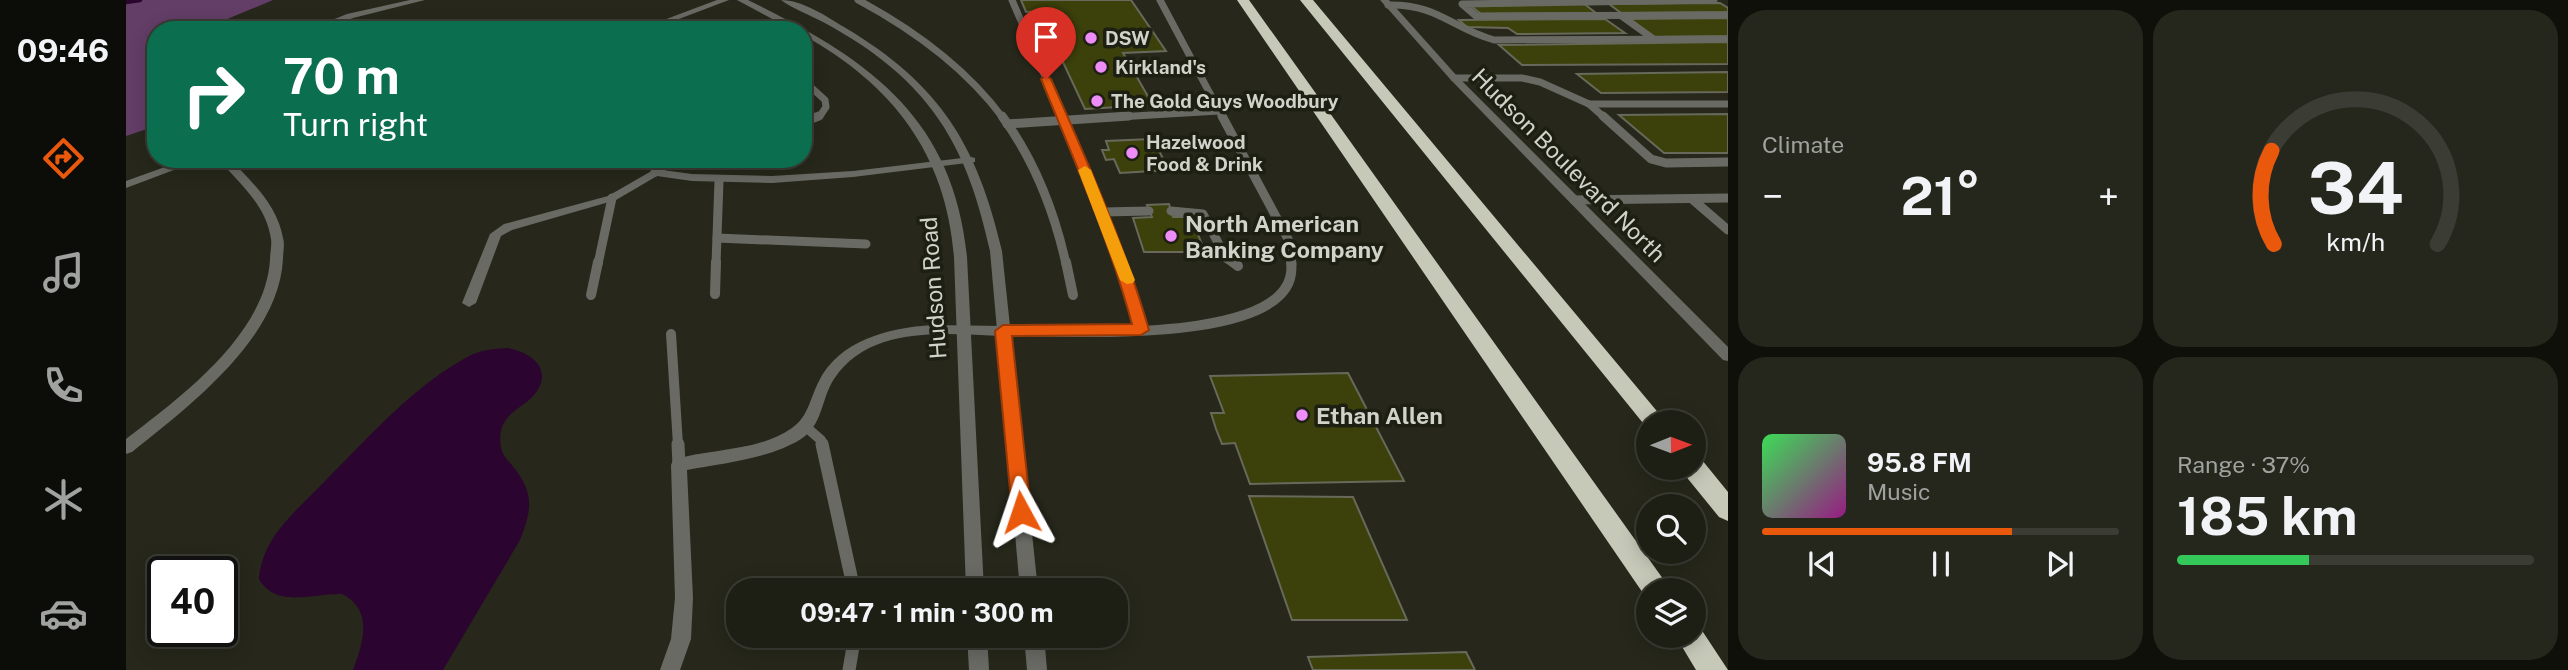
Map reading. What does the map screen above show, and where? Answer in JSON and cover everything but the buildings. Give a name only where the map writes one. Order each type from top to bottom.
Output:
[{"type":"highway","points":[[1243,0],[1649,578]]},
{"type":"highway","points":[[1306,0],[1645,410]]},
{"type":"highway","points":[[1704,480],[1728,510]]},
{"type":"highway","points":[[1698,648],[1713,670]]},
{"type":"street","points":[[336,21],[421,0]]},
{"type":"street","points":[[666,21],[725,0]]},
{"type":"street","name":"Hudson Road","points":[[741,0],[785,21]]},
{"type":"street","points":[[785,0],[845,30],[909,78],[949,125],[971,160],[992,226],[1028,578]]},
{"type":"street","name":"Hudson Boulevard North","points":[[1386,3],[1454,78],[1727,354]]},
{"type":"street","name":"Hudson Road","points":[[812,34],[861,67],[897,101],[912,120],[938,164],[950,197],[957,228],[974,578]]},
{"type":"street","points":[[469,303],[496,234],[508,228],[612,198],[655,172],[694,180],[719,181],[833,175],[971,160]]},
{"type":"street","points":[[126,185],[173,168]]},
{"type":"street","points":[[126,448],[170,414],[214,373],[248,334],[267,300],[281,258],[276,228],[263,197],[236,168]]},
{"type":"street","points":[[670,670],[681,639],[684,598],[679,466],[778,443],[806,427],[828,377],[845,357],[866,342],[893,334],[962,330],[1003,331]]},
{"type":"street","points":[[978,648],[979,670]]},
{"type":"street","points":[[1035,648],[1037,670]]},
{"type":"lane","points":[[858,0],[891,18],[934,49],[974,84],[1007,124],[1046,194],[1073,295]]},
{"type":"lane","points":[[1012,0],[1103,212],[1126,275],[1141,330]]},
{"type":"lane","points":[[1003,331],[1194,329],[1254,314],[1286,288],[1293,268],[1293,253],[1288,239],[1160,0]]},
{"type":"lane","points":[[1714,0],[1462,4],[1476,16],[1728,15]]},
{"type":"lane","points":[[1600,1],[1653,38]]},
{"type":"lane","points":[[1386,3],[1426,9],[1463,30],[1494,40],[1728,38]]},
{"type":"lane","points":[[1454,78],[1522,78],[1540,82],[1589,104],[1651,159],[1666,163],[1728,162]]},
{"type":"lane","points":[[812,88],[825,100],[826,107],[820,116],[812,119]]},
{"type":"lane","points":[[1589,104],[1728,104]]},
{"type":"lane","points":[[1007,124],[1219,111]]},
{"type":"lane","points":[[655,172],[661,168]]},
{"type":"lane","points":[[715,294],[719,181]]},
{"type":"lane","points":[[590,295],[612,198]]},
{"type":"lane","points":[[1574,200],[1728,198]]},
{"type":"lane","points":[[1692,199],[1728,230]]},
{"type":"lane","points":[[1103,212],[1149,211]]},
{"type":"lane","points":[[1171,211],[1203,214],[1226,258],[1238,265]]},
{"type":"lane","points":[[717,238],[866,244]]},
{"type":"lane","points":[[671,334],[679,466]]},
{"type":"lane","points":[[806,427],[821,440],[851,578]]},
{"type":"lane","points":[[849,670],[853,648]]},
{"type":"shaded area","points":[[126,0],[273,0],[223,21],[147,21],[147,129],[126,136]]},
{"type":"shaded area","points":[[507,348],[530,357],[540,368],[542,375],[537,391],[512,413],[502,426],[500,435],[503,453],[521,478],[528,496],[529,512],[520,540],[443,670],[353,670],[363,628],[359,609],[342,594],[285,597],[275,594],[259,579],[266,551],[275,535],[293,514],[412,396],[450,367],[471,355]]},
{"type":"waterway","points":[[126,2],[140,0]]},
{"type":"slow traffic","points":[[1085,170],[1127,280]]},
{"type":"place","name":"DSW","points":[[1091,38]]},
{"type":"place","name":"Kirkland's","points":[[1101,67]]},
{"type":"place","name":"The Gold Guys Woodbury","points":[[1097,101]]},
{"type":"place","name":"Hazelwood Food & Drink","points":[[1132,153]]},
{"type":"place","name":"North American Banking Company","points":[[1171,236]]},
{"type":"place","name":"Ethan Allen","points":[[1302,415]]},
{"type":"route","points":[[1021,512],[1003,331],[1141,330],[1126,275],[1103,212],[1046,79]]}]
